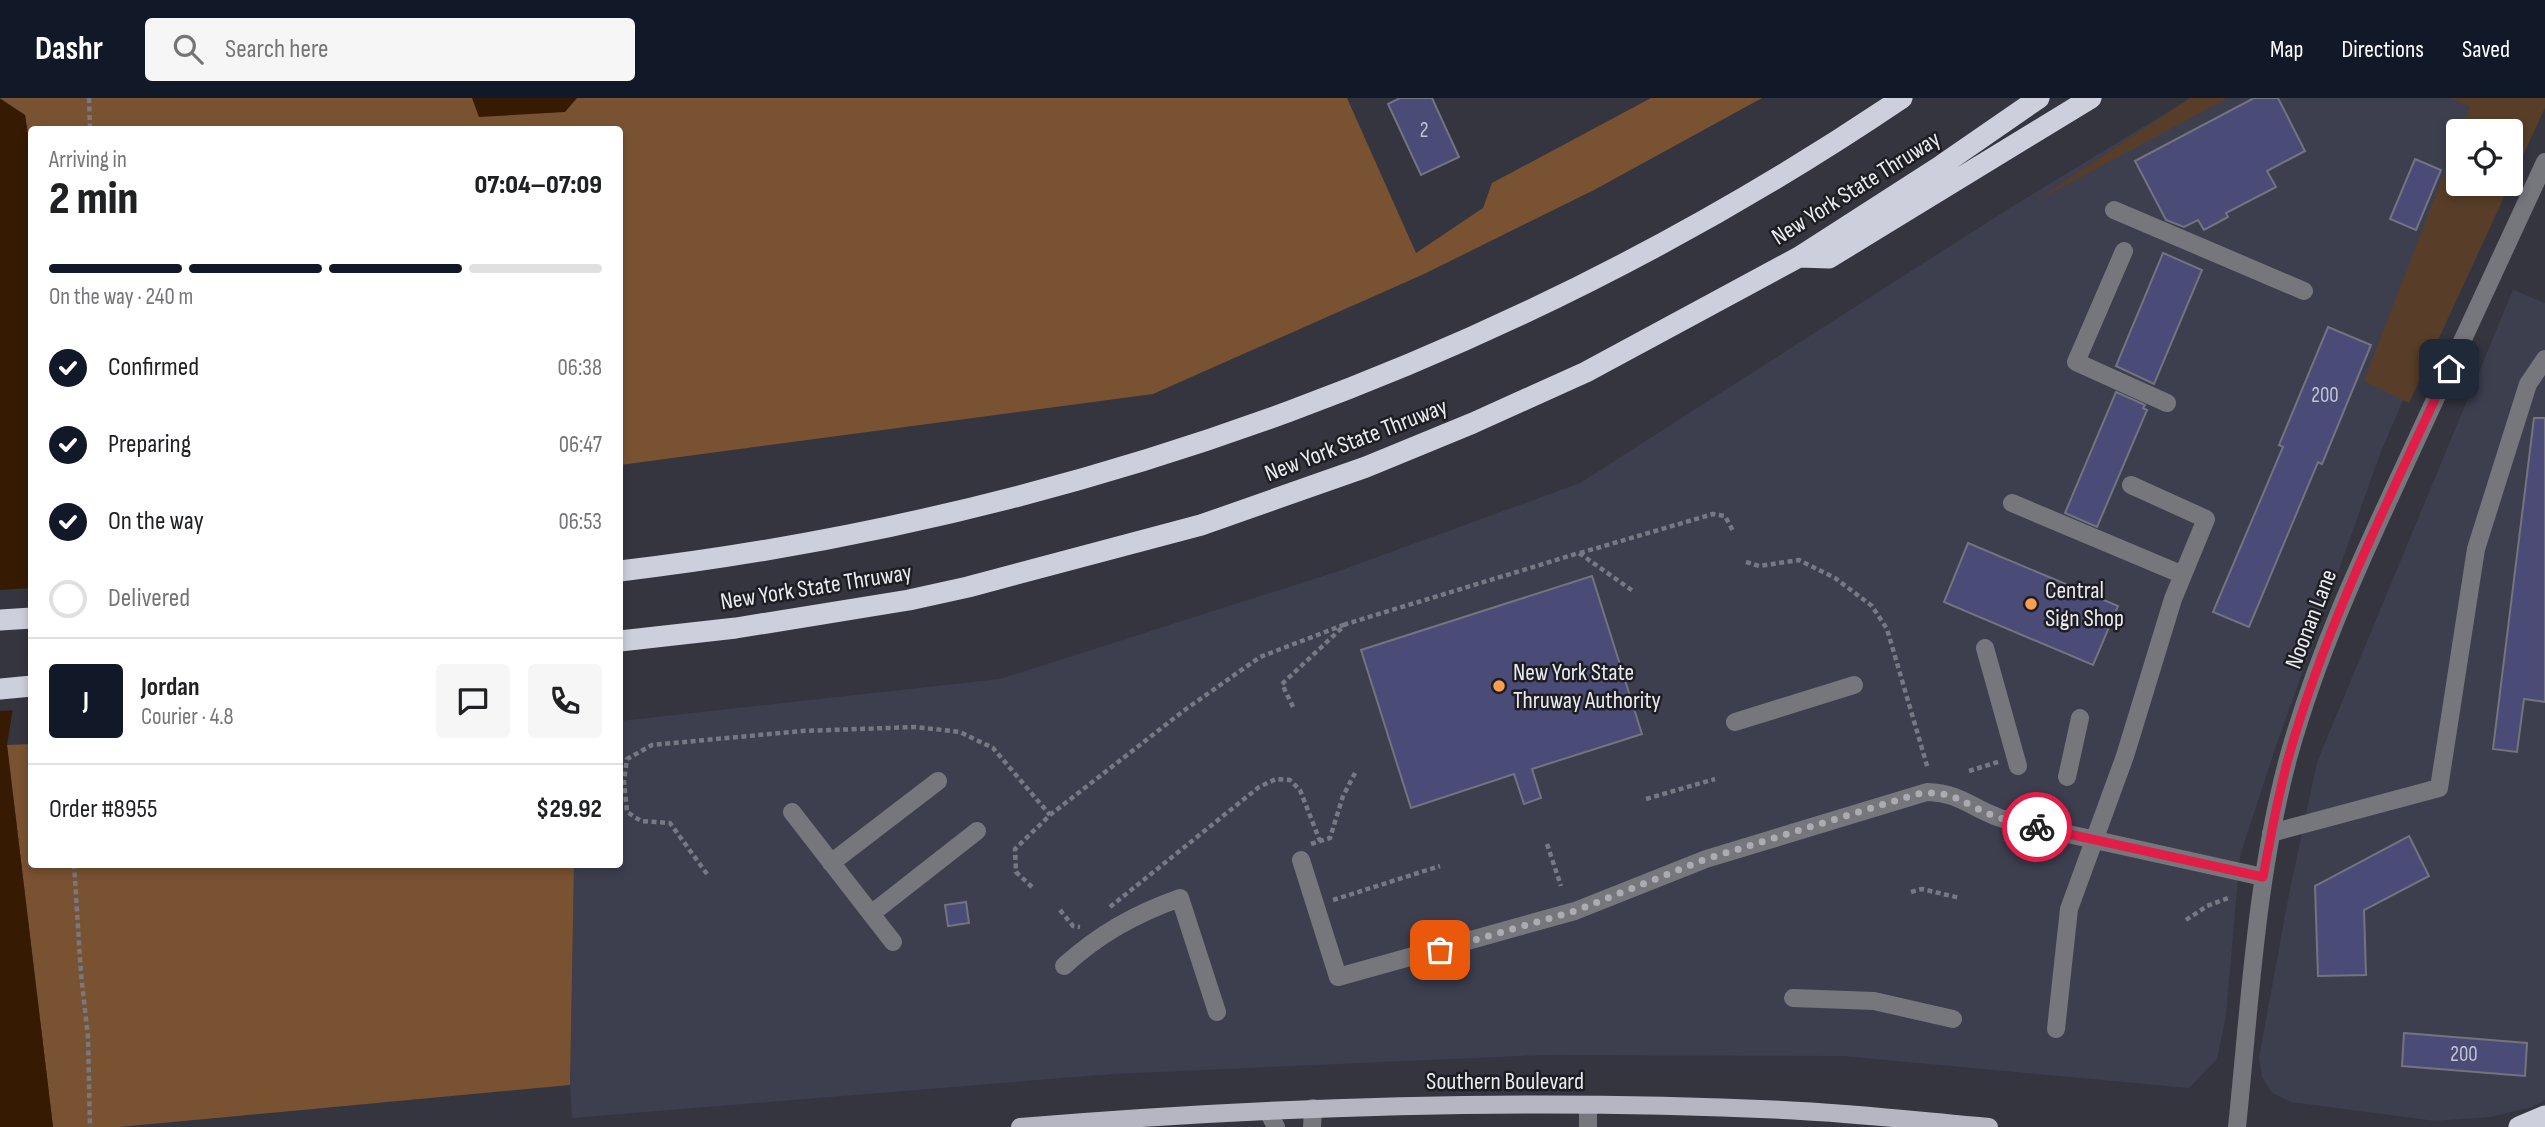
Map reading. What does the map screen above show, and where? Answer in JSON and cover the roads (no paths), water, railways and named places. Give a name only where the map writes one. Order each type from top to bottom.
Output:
[{"type":"highway","name":"New York State Thruway","points":[[623,571],[781,548],[951,513],[1121,469],[1282,415],[1440,352],[1621,266],[1753,193],[1902,98]]},
{"type":"highway","name":"New York State Thruway","points":[[623,640],[747,626],[909,600],[1026,573],[1214,520],[1377,463],[1586,372],[1799,257],[1942,165],[2039,98]]},
{"type":"highway","points":[[1799,257],[1829,258],[2091,98]]},
{"type":"highway","points":[[0,620],[28,618]]},
{"type":"highway","points":[[0,689],[28,686]]},
{"type":"highway","points":[[2519,1127],[2545,1116]]},
{"type":"main road","name":"Southern Boulevard","points":[[1020,1127],[1272,1119],[1313,1108],[1458,1104],[1786,1110],[1989,1127]]},
{"type":"street","name":"Noonan Lane","points":[[2237,1127],[2263,877],[2271,833],[2300,722],[2342,606],[2545,162]]},
{"type":"street","points":[[2114,210],[2304,291]]},
{"type":"street","points":[[2124,251],[2076,362],[2167,403]]},
{"type":"street","points":[[2271,833],[2439,788],[2476,549],[2528,384],[2545,359]]},
{"type":"street","points":[[2056,1029],[2068,909],[2125,757],[2173,599],[2206,519],[2131,485]]},
{"type":"street","points":[[2012,503],[2183,575]]},
{"type":"street","points":[[1985,648],[2017,762]]},
{"type":"street","points":[[1735,722],[1854,685]]},
{"type":"street","points":[[2067,777],[2080,718]]},
{"type":"street","points":[[831,863],[938,781]]},
{"type":"street","points":[[1301,860],[1338,977],[1575,911],[1706,859],[1917,794],[1951,795],[1994,816],[2263,877]]},
{"type":"street","points":[[792,812],[893,942]]},
{"type":"street","points":[[871,914],[977,831]]},
{"type":"street","points":[[1064,966],[1084,948],[1125,920],[1180,898],[1217,1012]]},
{"type":"street","points":[[1793,998],[1874,1002],[1953,1018]]},
{"type":"street","points":[[1588,1105],[1588,1127]]},
{"type":"street","points":[[1312,1127],[1313,1108]]},
{"type":"place","name":"Central Sign Shop","points":[[2031,604]]},
{"type":"place","name":"New York State Thruway Authority","points":[[1499,686]]}]
